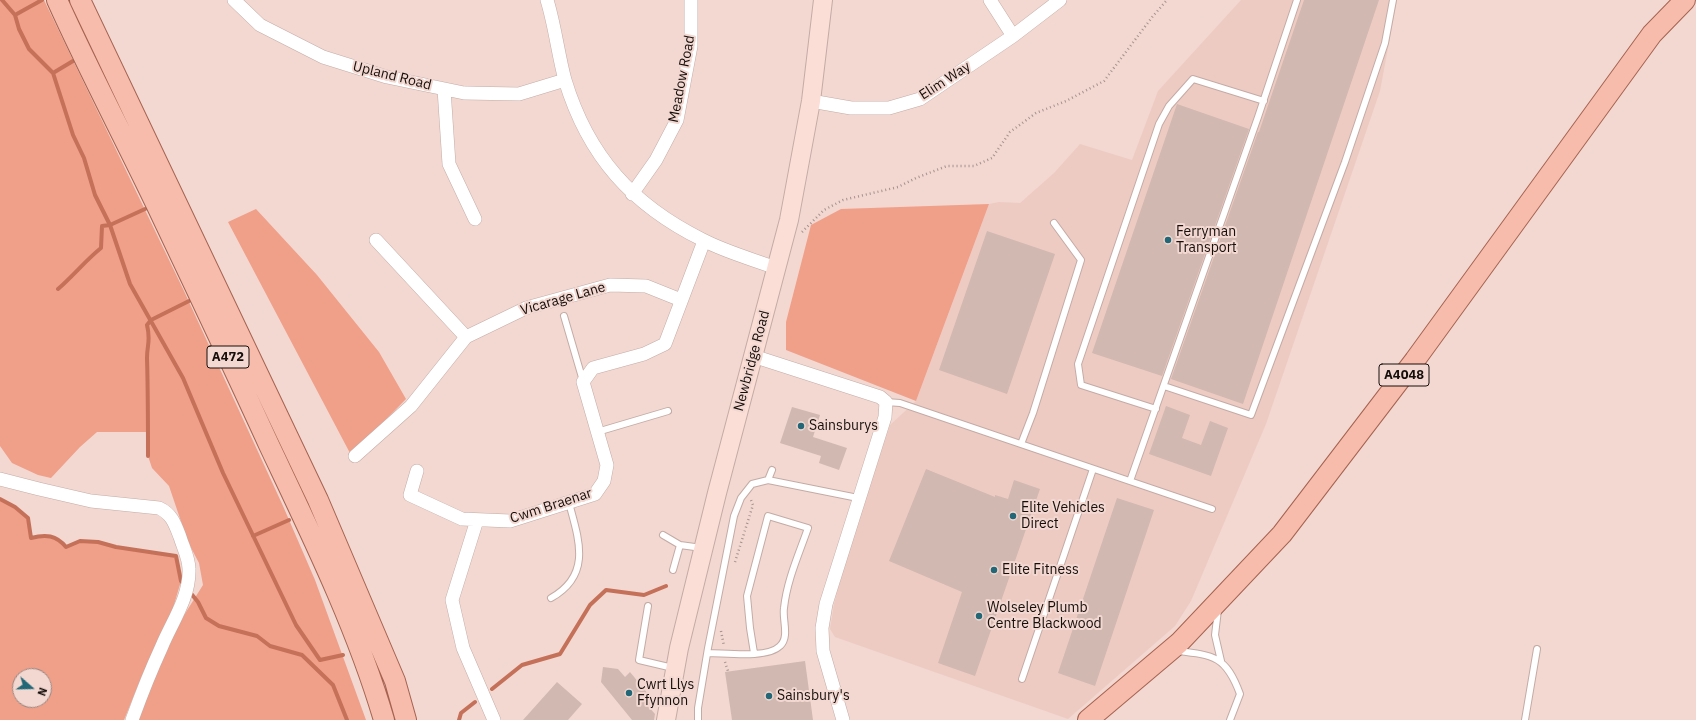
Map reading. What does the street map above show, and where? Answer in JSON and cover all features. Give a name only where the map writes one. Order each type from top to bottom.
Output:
[{"type":"main road","name":"A472","points":[[57,0],[84,60],[155,202],[297,504],[354,634],[373,683],[384,720]]},
{"type":"main road","name":"A472","points":[[80,0],[318,500],[395,681],[406,720]]},
{"type":"main road","name":"Newbridge Road","points":[[666,720],[675,668],[796,184],[811,101],[823,0]]},
{"type":"main road","name":"A4048","points":[[1088,720],[1170,650],[1221,599],[1282,534],[1415,360],[1652,34],[1685,0]]},
{"type":"street","name":"Upland Road","points":[[234,0],[260,25],[323,57],[387,77],[464,94],[519,94],[565,80]]},
{"type":"street","points":[[547,0],[565,80],[584,128],[606,164],[632,194],[652,210],[704,241],[776,268]]},
{"type":"street","name":"Meadow Road","points":[[632,194],[656,160],[677,120],[691,46],[691,0]]},
{"type":"street","points":[[990,0],[1013,36]]},
{"type":"street","name":"Elim Way","points":[[811,101],[851,108],[889,108],[920,99],[1013,36],[1060,0]]},
{"type":"street","points":[[444,89],[449,164],[475,219]]},
{"type":"street","points":[[376,240],[466,337]]},
{"type":"street","points":[[583,382],[593,368],[644,354],[665,344],[704,241]]},
{"type":"street","name":"Vicarage Lane","points":[[355,456],[411,406],[466,337],[526,308],[610,285],[646,286],[681,300]]},
{"type":"street","points":[[753,356],[880,397],[886,402],[885,417],[858,498],[826,604],[822,628],[823,651],[843,720]]},
{"type":"street","name":"Cwm Braenar","points":[[417,471],[410,495],[462,519],[510,521],[595,494],[604,481],[607,465],[583,382]]},
{"type":"street","points":[[0,478],[38,490],[91,501],[159,508],[168,513],[176,525],[185,550],[189,569],[186,588],[174,623],[162,645],[132,720]]},
{"type":"street","points":[[478,520],[452,600],[463,648],[494,720]]},
{"type":"lane","points":[[1130,481],[1264,101],[1297,0]]},
{"type":"lane","points":[[1164,386],[1251,415],[1345,162],[1385,43],[1393,0]]},
{"type":"lane","points":[[1156,409],[1081,385],[1078,364],[1159,124],[1169,106],[1193,79],[1264,101]]},
{"type":"lane","points":[[1021,444],[1033,413],[1081,260],[1054,223]]},
{"type":"lane","points":[[564,316],[583,382]]},
{"type":"lane","points":[[886,402],[900,403],[1212,509]]},
{"type":"lane","points":[[597,432],[668,411]]},
{"type":"lane","points":[[1022,679],[1093,468]]},
{"type":"lane","points":[[768,480],[772,470]]},
{"type":"lane","points":[[698,720],[698,708],[734,516],[745,492],[752,484],[768,480],[858,498]]},
{"type":"lane","points":[[551,598],[564,591],[573,579],[579,561],[580,545],[569,503]]},
{"type":"lane","points":[[708,653],[754,653],[768,652],[780,647],[785,640],[783,609],[788,584],[808,528],[768,516],[747,596],[754,653]]},
{"type":"lane","points":[[663,535],[680,545],[704,549]]},
{"type":"lane","points":[[673,570],[680,545]]},
{"type":"lane","points":[[1221,599],[1215,634],[1221,661]]},
{"type":"lane","points":[[648,606],[639,660],[675,668]]},
{"type":"lane","points":[[1525,720],[1537,648]]},
{"type":"lane","points":[[1170,650],[1197,653],[1221,661],[1233,674],[1240,694],[1230,720]]},
{"type":"path","points":[[804,229],[824,210],[842,200],[898,188],[916,178],[947,166],[974,166],[992,158],[1010,132],[1036,113],[1066,101],[1104,81],[1153,16],[1167,0]]},
{"type":"path","points":[[734,567],[753,505],[745,492]]},
{"type":"path","points":[[720,629],[724,641],[723,653],[728,671]]},
{"type":"shaded area","points":[[0,0],[44,0],[184,291],[283,506],[315,580],[366,720],[137,720],[151,681],[181,620],[203,585],[199,563],[188,542],[169,486],[152,468],[148,456],[148,432],[97,432],[80,447],[51,478],[38,475],[12,463],[0,446]]},
{"type":"shaded area","points":[[1241,0],[1397,0],[1380,91],[1266,424],[1191,601],[1175,626],[1068,719],[835,637],[830,629],[834,604],[845,562],[890,425],[916,401],[989,204],[999,202],[1020,203],[1054,173],[1080,144],[1132,160],[1158,91]]},
{"type":"shaded area","points":[[989,204],[916,401],[786,350],[786,322],[811,225],[841,209]]},
{"type":"shaded area","points":[[256,209],[317,275],[379,352],[406,399],[351,455],[228,222]]},
{"type":"shaded area","points":[[0,499],[15,507],[28,518],[31,538],[50,536],[58,540],[66,547],[80,541],[98,542],[116,547],[176,556],[181,581],[171,615],[143,673],[124,720],[0,720]]},
{"type":"building","points":[[1304,0],[1379,0],[1243,404],[1171,379],[1259,132]]},
{"type":"building","points":[[1177,104],[1249,129],[1162,376],[1092,353]]},
{"type":"building","points":[[987,231],[1055,254],[1007,394],[939,370]]},
{"type":"building","points":[[1166,406],[1190,415],[1182,438],[1201,445],[1210,421],[1228,428],[1211,476],[1149,454]]},
{"type":"building","name":"Sainsburys","points":[[792,407],[820,415],[813,437],[847,448],[839,470],[819,463],[821,456],[780,443]]},
{"type":"building","points":[[926,469],[995,497],[995,495],[1008,499],[1014,480],[1040,489],[975,676],[938,663],[962,592],[889,561]]},
{"type":"building","points":[[1117,498],[1154,510],[1095,686],[1058,673]]},
{"type":"building","name":"Sainsbury's","points":[[805,661],[813,720],[732,720],[725,672]]},
{"type":"building","name":"Cwrt Llys Ffynnon","points":[[603,667],[618,669],[625,677],[630,672],[653,700],[648,706],[655,714],[654,720],[632,720],[601,682]]},
{"type":"building","points":[[557,682],[582,704],[568,720],[523,720]]},
{"type":"waterway","points":[[2,0],[15,15],[19,29],[29,49],[53,73],[73,135],[84,158],[95,195],[110,225],[130,284],[183,378],[223,473],[296,625],[320,660],[343,655]]},
{"type":"waterway","points":[[15,15],[42,0]]},
{"type":"waterway","points":[[53,73],[73,61]]},
{"type":"waterway","points":[[58,289],[101,248],[102,226],[110,225],[145,209]]},
{"type":"waterway","points":[[148,456],[147,358],[149,339],[147,325],[151,320],[189,301]]},
{"type":"waterway","points":[[0,499],[15,507],[28,518],[31,538],[50,536],[58,540],[66,547],[80,541],[98,542],[116,547],[176,556],[181,581],[185,586]]},
{"type":"waterway","points":[[253,536],[289,520]]},
{"type":"waterway","points":[[492,689],[522,665],[560,654],[590,605],[606,590],[644,595],[666,586]]},
{"type":"waterway","points":[[189,591],[198,602],[206,618],[219,626],[257,636],[270,646],[302,655],[333,685],[347,720]]},
{"type":"waterway","points":[[459,720],[461,713],[475,702]]},
{"type":"place","name":"Ferryman Transport","points":[[1168,240]]},
{"type":"place","name":"Sainsburys","points":[[801,426]]},
{"type":"place","name":"Elite Vehicles Direct","points":[[1013,516]]},
{"type":"place","name":"Elite Fitness","points":[[994,570]]},
{"type":"place","name":"Wolseley Plumb Centre Blackwood","points":[[979,616]]},
{"type":"place","name":"Cwrt Llys Ffynnon","points":[[629,693]]},
{"type":"place","name":"Sainsbury's","points":[[769,696]]}]
